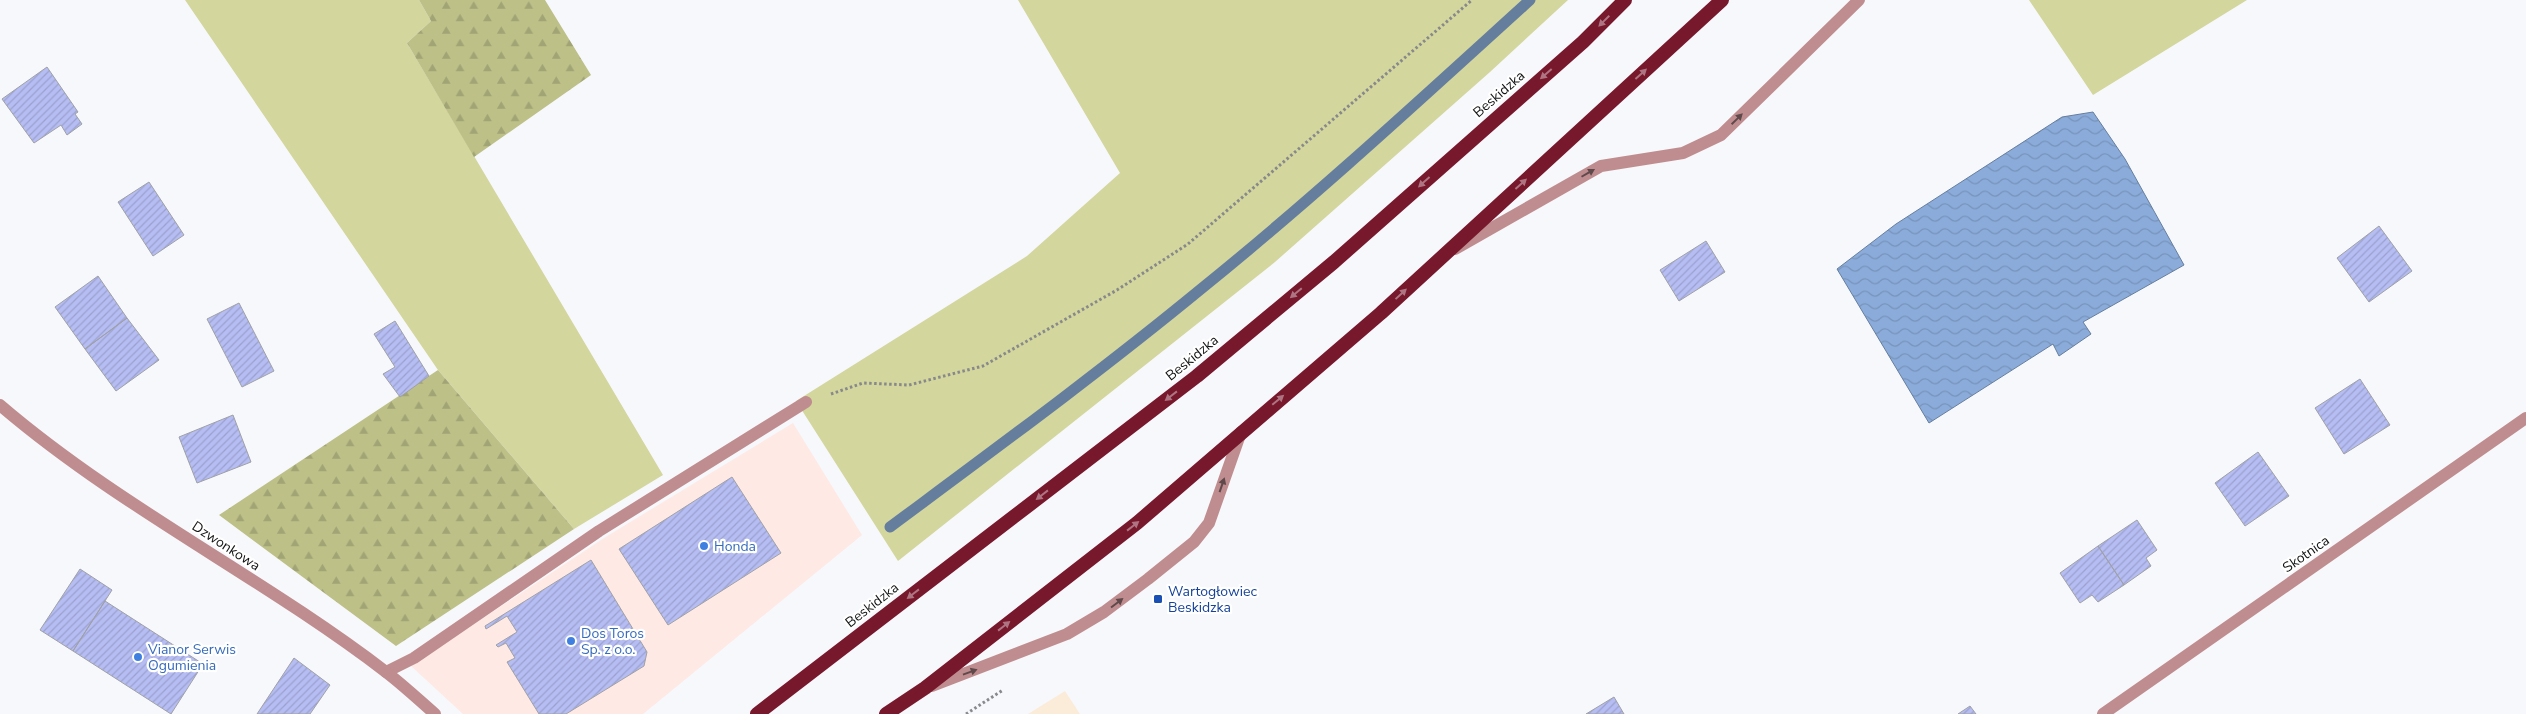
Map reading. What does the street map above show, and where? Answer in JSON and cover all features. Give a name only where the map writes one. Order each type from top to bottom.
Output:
[{"type":"highway","name":"Beskidzka","points":[[757,714],[1205,369],[1334,262],[1583,42],[1626,0]]},
{"type":"highway","points":[[886,714],[924,688],[1137,523],[1381,313],[1722,0]]},
{"type":"highway","points":[[901,714],[924,688]]},
{"type":"street","points":[[1440,258],[1601,166],[1683,153],[1721,135],[1858,0]]},
{"type":"street","points":[[386,672],[414,658],[599,531],[806,402]]},
{"type":"street","name":"Dzwonkowa","points":[[0,405],[94,478],[321,627],[386,672],[435,714]]},
{"type":"street","name":"Skotnica","points":[[2103,714],[2526,418]]},
{"type":"street","points":[[924,688],[1067,634],[1104,612],[1194,542],[1209,523],[1241,432]]},
{"type":"path","points":[[806,402],[863,383],[909,385],[983,366],[1117,290],[1188,244],[1472,0]]},
{"type":"shaded area","points":[[793,423],[862,535],[643,714],[463,714],[411,666],[604,538]]},
{"type":"shaded area","points":[[1065,691],[1080,714],[1028,714]]},
{"type":"green space","points":[[185,0],[419,0],[431,21],[407,43],[663,475],[574,529],[438,370]]},
{"type":"green space","points":[[419,0],[545,0],[591,75],[474,157],[407,43],[431,21]]},
{"type":"green space","points":[[1018,0],[1568,0],[1490,72],[1275,262],[898,561],[796,401],[1027,256],[1120,173]]},
{"type":"green space","points":[[2029,0],[2247,0],[2093,95]]},
{"type":"green space","points":[[438,370],[574,529],[396,646],[219,515]]},
{"type":"water","points":[[2093,112],[2125,159],[2184,265],[2083,322],[2091,334],[2059,356],[2053,344],[1929,423],[1837,269],[1896,224],[2062,117]]},
{"type":"building","points":[[47,67],[78,112],[75,114],[82,124],[67,135],[61,125],[34,143],[2,99]]},
{"type":"building","points":[[149,182],[184,235],[153,256],[118,202]]},
{"type":"building","points":[[2379,226],[2412,271],[2369,302],[2337,258]]},
{"type":"building","points":[[1706,241],[1725,272],[1679,301],[1660,270]]},
{"type":"building","points":[[98,276],[127,318],[85,349],[55,307]]},
{"type":"building","points":[[239,303],[274,371],[242,387],[207,319]]},
{"type":"building","points":[[127,318],[159,360],[116,391],[85,349]]},
{"type":"building","points":[[395,321],[429,376],[400,397],[383,374],[395,367],[374,334]]},
{"type":"building","points":[[2360,379],[2390,425],[2344,454],[2315,408]]},
{"type":"building","points":[[233,415],[251,462],[197,483],[179,437]]},
{"type":"building","points":[[2258,452],[2289,496],[2245,526],[2215,483]]},
{"type":"building","points":[[732,477],[781,553],[668,625],[619,549]]},
{"type":"building","points":[[2137,520],[2157,550],[2146,558],[2151,566],[2124,585],[2098,546]]},
{"type":"building","points":[[2098,546],[2124,585],[2098,602],[2092,595],[2080,603],[2060,573]]},
{"type":"building","points":[[591,560],[647,652],[644,666],[566,714],[539,714],[507,662],[515,658],[506,643],[498,647],[496,645],[517,632],[507,616],[486,629],[485,626]]},
{"type":"building","points":[[80,569],[112,590],[73,651],[40,630]]},
{"type":"building","name":"Vianor Serwis Ogumienia","points":[[105,601],[203,664],[171,714],[73,651]]},
{"type":"building","points":[[294,658],[330,685],[310,714],[257,714]]},
{"type":"building","points":[[1614,697],[1624,714],[1586,714]]},
{"type":"building","points":[[1970,706],[1976,714],[1958,714]]},
{"type":"waterway","points":[[890,527],[1163,320],[1368,147],[1530,0]]},
{"type":"place","name":"Honda","points":[[704,546]]},
{"type":"place","name":"Wartogłowiec Beskidzka","points":[[1158,599]]},
{"type":"place","name":"Dos Toros Sp. z o.o.","points":[[571,641]]},
{"type":"place","name":"Vianor Serwis Ogumienia","points":[[138,657]]}]
